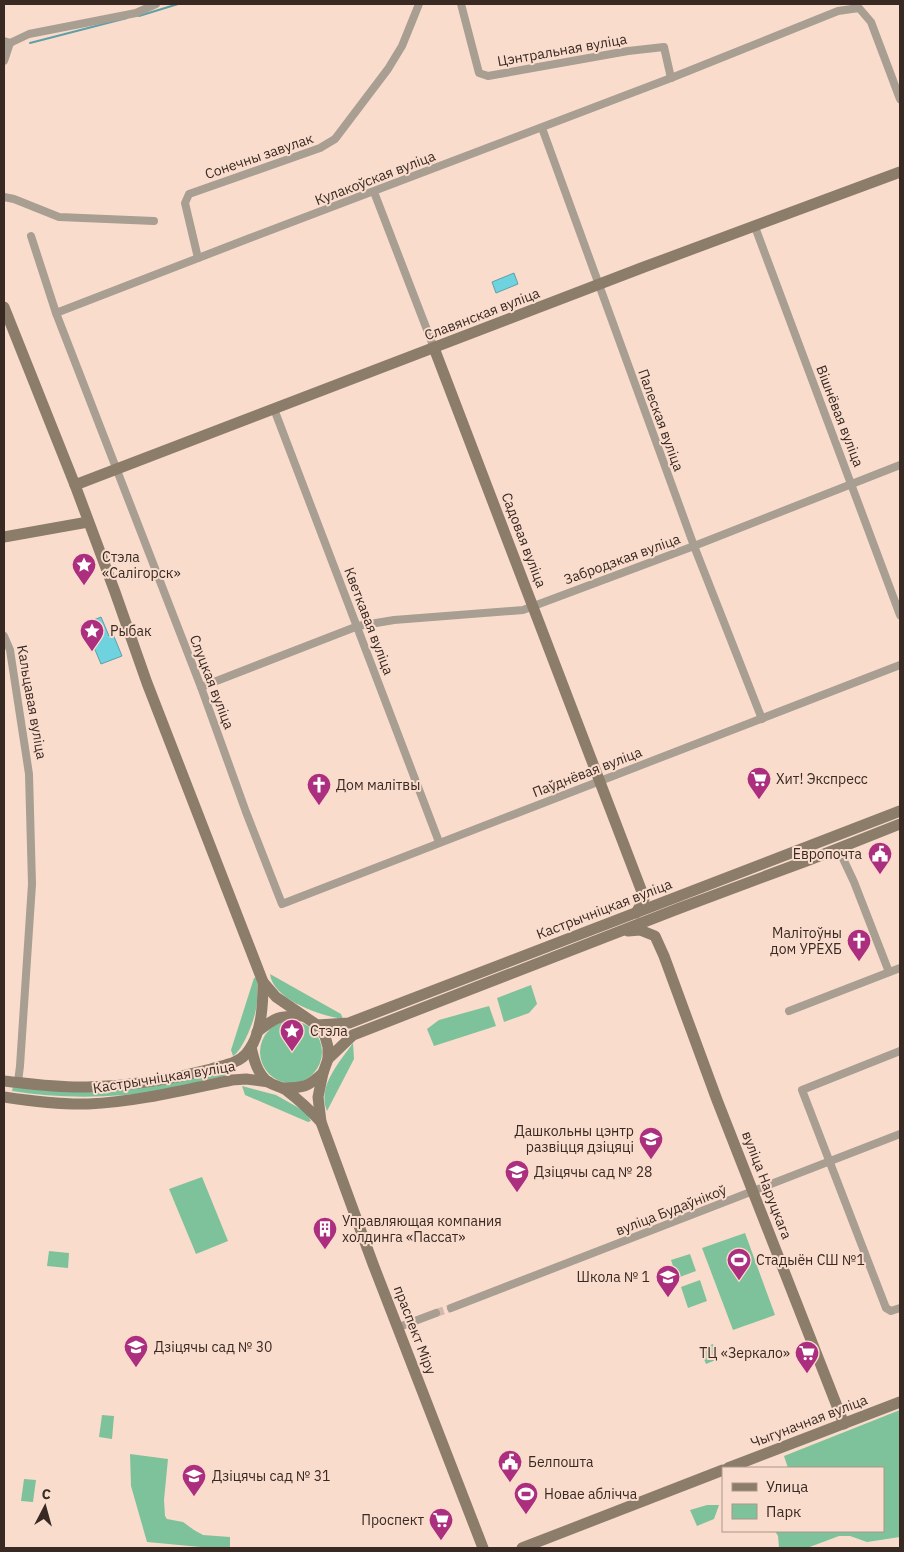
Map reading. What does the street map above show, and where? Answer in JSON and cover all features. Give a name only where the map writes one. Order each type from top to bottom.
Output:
[{"type":"main road","name":"Славянская вуліца","points":[[75,485],[900,172]]},
{"type":"main road","points":[[4,307],[75,485],[154,700],[263,982],[276,997],[317,1025],[324,1036],[328,1047],[328,1058],[318,1097],[321,1122]]},
{"type":"main road","name":"Садовая вуліца","points":[[434,348],[644,899]]},
{"type":"main road","points":[[4,537],[88,522]]},
{"type":"main road","name":"Кастрычніцкая вуліца","points":[[317,1025],[349,1023],[900,810]]},
{"type":"main road","name":"Кастрычніцкая вуліца","points":[[328,1058],[353,1035],[900,824]]},
{"type":"main road","points":[[636,913],[644,899],[660,904]]},
{"type":"main road","points":[[664,956],[660,934],[661,923],[680,908]]},
{"type":"main road","points":[[622,931],[640,930],[655,936],[664,956]]},
{"type":"main road","name":"вуліца Наруцкага","points":[[664,956],[844,1424]]},
{"type":"main road","points":[[263,982],[263,1000],[257,1032],[251,1047],[255,1064],[260,1073],[269,1082],[283,1088],[304,1104],[321,1122]]},
{"type":"main road","points":[[257,1032],[273,1019],[285,1016],[302,1016]]},
{"type":"main road","name":"Кастрычніцкая вуліца","points":[[4,1081],[86,1088],[137,1084],[183,1076],[237,1061],[251,1047]]},
{"type":"main road","points":[[283,1088],[301,1088],[312,1083],[323,1073]]},
{"type":"main road","name":"Кастрычніцкая вуліца","points":[[4,1097],[88,1104],[134,1099],[232,1080],[246,1079],[269,1082]]},
{"type":"main road","name":"праспект Міру","points":[[321,1122],[483,1548]]},
{"type":"main road","name":"Чыгуначная вуліца","points":[[731,1467],[900,1402]]},
{"type":"main road","points":[[522,1548],[722,1470]]},
{"type":"street","points":[[4,61],[7,42],[29,34],[136,13],[156,4]]},
{"type":"street","name":"Сонечны завулак","points":[[197,255],[184,203],[189,194],[320,148],[335,139],[371,94],[398,54],[420,4]]},
{"type":"street","name":"Цэнтральная вуліца","points":[[461,4],[479,73],[488,76],[628,51],[664,47],[671,76]]},
{"type":"street","name":"Кулакоўская вуліца","points":[[55,310],[197,255],[374,192],[542,128],[838,11],[859,8],[871,22],[900,99]]},
{"type":"street","name":"Палеская вуліца","points":[[542,128],[694,546],[762,719]]},
{"type":"street","name":"Садовая вуліца","points":[[374,192],[434,348]]},
{"type":"street","points":[[4,197],[14,199],[59,217],[154,221]]},
{"type":"street","name":"Вішнёвая вуліца","points":[[754,226],[900,615]]},
{"type":"street","points":[[31,236],[55,310],[116,470]]},
{"type":"street","name":"Кветкавая вуліца","points":[[274,409],[439,842]]},
{"type":"street","name":"Забродзкая вуліца","points":[[201,688],[358,626],[394,620],[523,610],[694,546],[900,465]]},
{"type":"street","name":"Слуцкая вуліца","points":[[116,470],[201,688],[282,904]]},
{"type":"street","name":"Кальцавая вуліца","points":[[4,636],[10,650],[29,774],[32,884],[18,1082]]},
{"type":"street","name":"Паўднёвая вуліца","points":[[282,904],[900,665]]},
{"type":"street","points":[[838,848],[854,882],[889,972]]},
{"type":"street","points":[[789,1011],[900,968]]},
{"type":"street","points":[[900,1051],[802,1090],[886,1308],[891,1311],[900,1308]]},
{"type":"street","name":"вуліца Будаўнікоў","points":[[451,1308],[900,1135]]},
{"type":"street","points":[[398,1327],[436,1313]]},
{"type":"green space","points":[[270,974],[341,1014],[343,1019],[311,1010],[289,999],[273,983]]},
{"type":"green space","points":[[257,977],[257,1001],[253,1021],[241,1048],[233,1056],[231,1050],[254,978]]},
{"type":"green space","points":[[531,985],[537,1004],[529,1013],[504,1022],[497,998]]},
{"type":"green space","points":[[489,1006],[496,1026],[434,1046],[427,1029],[439,1020]]},
{"type":"green space","points":[[285,1021],[297,1021],[313,1030],[320,1040],[322,1052],[320,1064],[313,1074],[297,1083],[285,1083],[274,1078],[265,1069],[260,1058],[260,1046],[265,1035],[274,1026]]},
{"type":"green space","points":[[353,1043],[354,1059],[327,1111],[325,1093],[327,1084],[336,1067]]},
{"type":"green space","points":[[226,1071],[228,1075],[176,1088],[123,1095],[86,1097],[30,1094],[12,1091],[13,1087],[168,1084]]},
{"type":"green space","points":[[242,1086],[276,1095],[306,1112],[311,1121],[308,1122],[245,1095]]},
{"type":"green space","points":[[202,1177],[228,1241],[196,1254],[169,1189]]},
{"type":"green space","name":"Стадыён СШ №1","points":[[745,1233],[775,1315],[733,1330],[702,1248]]},
{"type":"green space","points":[[49,1251],[69,1253],[68,1268],[47,1266]]},
{"type":"green space","points":[[690,1254],[696,1271],[677,1278],[671,1260]]},
{"type":"green space","points":[[700,1280],[707,1301],[688,1308],[681,1287]]},
{"type":"green space","points":[[713,1344],[718,1359],[706,1364],[700,1349]]},
{"type":"green space","points":[[900,1410],[900,1537],[867,1542],[850,1536],[839,1536],[807,1548],[779,1548],[778,1536],[776,1532],[884,1532],[884,1467],[788,1467],[784,1456]]},
{"type":"green space","points":[[102,1415],[114,1416],[112,1439],[99,1437]]},
{"type":"green space","points":[[130,1454],[168,1459],[164,1500],[165,1516],[167,1519],[183,1522],[203,1535],[230,1537],[230,1548],[147,1542],[131,1486]]},
{"type":"green space","points":[[24,1479],[36,1480],[33,1502],[21,1501]]},
{"type":"green space","points":[[707,1505],[719,1505],[714,1519],[697,1526],[690,1510]]},
{"type":"water","points":[[514,273],[518,284],[496,293],[492,282]]},
{"type":"water","points":[[101,617],[109,636],[113,634],[122,656],[101,664],[93,645],[89,646],[81,625]]},
{"type":"waterway","points":[[139,16],[178,4]]},
{"type":"waterway","points":[[30,43],[127,18]]},
{"type":"tunnel","points":[[436,1313],[451,1308]]},
{"type":"place","name":"Стэла «Салігорск»","points":[[84,586]]},
{"type":"place","name":"Рыбак","points":[[92,652]]},
{"type":"place","name":"Хит! Экспресс","points":[[759,800]]},
{"type":"place","name":"Дом малітвы","points":[[319,806]]},
{"type":"place","name":"Европочта","points":[[880,875]]},
{"type":"place","name":"Малітоўны дом УРЕХБ","points":[[859,962]]},
{"type":"place","name":"Стэла","points":[[292,1052]]},
{"type":"place","name":"Дашкольны цэнтр развіцця дзіцяці","points":[[651,1160]]},
{"type":"place","name":"Дзіцячы сад № 28","points":[[517,1193]]},
{"type":"place","name":"Управляющая компания холдинга «Пассат»","points":[[325,1250]]},
{"type":"place","name":"Стадыён СШ №1","points":[[739,1281]]},
{"type":"place","name":"Школа № 1","points":[[668,1298]]},
{"type":"place","name":"Дзіцячы сад № 30","points":[[136,1368]]},
{"type":"place","name":"ТЦ «Зеркало»","points":[[807,1374]]},
{"type":"place","name":"Белпошта","points":[[510,1483]]},
{"type":"place","name":"Дзіцячы сад № 31","points":[[194,1497]]},
{"type":"place","name":"Новае аблічча","points":[[526,1515]]},
{"type":"place","name":"Проспект","points":[[441,1541]]}]
